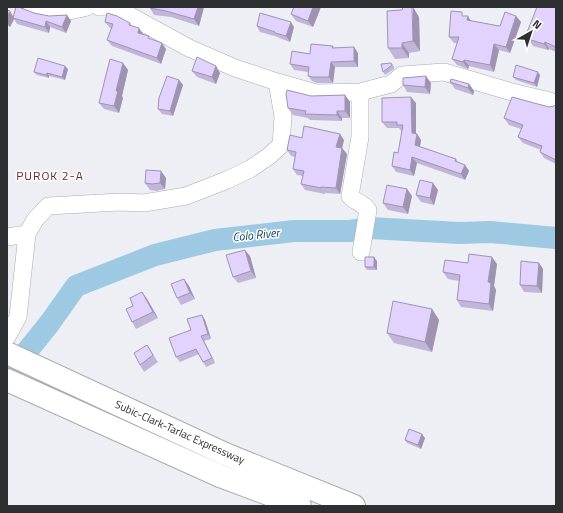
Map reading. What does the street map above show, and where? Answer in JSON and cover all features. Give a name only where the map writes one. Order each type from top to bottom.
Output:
[{"type":"highway","name":"Subic-Clark-Tarlac Expressway","points":[[7,353],[225,454],[354,506]]},
{"type":"highway","name":"Subic-Clark-Tarlac Expressway","points":[[7,380],[220,476],[300,506]]},
{"type":"street","points":[[32,7],[45,11],[61,13],[87,7]]},
{"type":"street","points":[[99,7],[107,7],[125,13],[189,48],[235,68],[316,93],[360,92],[391,84],[402,75],[444,72],[556,103]]},
{"type":"street","points":[[7,337],[18,317],[27,234],[35,220],[48,206],[120,202],[144,203],[186,196],[250,169],[269,156],[281,145],[283,116],[277,82]]},
{"type":"street","points":[[360,92],[360,137],[350,196],[365,206],[368,210],[361,249]]},
{"type":"street","points":[[7,237],[27,234]]},
{"type":"building","points":[[16,7],[49,16],[67,15],[62,27],[46,21],[45,27],[13,18]]},
{"type":"building","points":[[150,7],[198,7],[194,19]]},
{"type":"building","points":[[294,7],[313,7],[308,21],[291,14]]},
{"type":"building","points":[[403,7],[412,7],[413,41],[402,43],[402,48],[388,48],[387,11],[402,10]]},
{"type":"building","points":[[537,7],[556,7],[556,47],[545,42],[544,44],[528,39],[529,36],[526,35]]},
{"type":"building","points":[[7,10],[10,11],[7,17]]},
{"type":"building","points":[[451,11],[462,12],[462,16],[468,16],[467,20],[499,26],[505,12],[516,16],[506,47],[494,44],[490,65],[464,60],[463,62],[452,59],[459,37],[449,37]]},
{"type":"building","points":[[107,13],[117,16],[130,23],[129,25],[139,28],[138,33],[149,36],[148,38],[162,43],[157,58],[107,40],[113,24],[105,22]]},
{"type":"building","points":[[260,13],[291,22],[286,36],[257,26]]},
{"type":"building","points":[[311,44],[333,46],[332,48],[354,47],[354,61],[331,62],[329,77],[308,76],[309,67],[290,64],[292,51],[310,54]]},
{"type":"building","points":[[197,57],[216,66],[212,77],[192,71]]},
{"type":"building","points":[[38,58],[65,66],[62,77],[47,73],[46,75],[34,72]]},
{"type":"building","points":[[110,59],[123,63],[114,106],[99,103]]},
{"type":"building","points":[[391,63],[392,65],[383,72],[381,64]]},
{"type":"building","points":[[516,65],[538,72],[534,83],[513,77]]},
{"type":"building","points":[[167,76],[179,80],[170,111],[158,109],[159,98]]},
{"type":"building","points":[[426,76],[425,87],[403,85],[403,78]]},
{"type":"building","points":[[451,79],[469,84],[468,88],[450,82]]},
{"type":"building","points":[[287,90],[311,96],[345,95],[345,111],[337,111],[337,115],[305,114],[306,111],[288,108],[286,94]]},
{"type":"building","points":[[411,97],[412,133],[417,134],[415,145],[456,159],[455,161],[465,165],[461,174],[412,157],[410,170],[392,166],[394,152],[398,153],[403,125],[397,125],[397,122],[382,122],[382,98]]},
{"type":"building","points":[[512,97],[549,107],[556,105],[556,160],[540,152],[542,146],[518,137],[523,125],[504,118]]},
{"type":"building","points":[[304,126],[340,134],[336,147],[342,148],[336,188],[321,188],[301,184],[304,171],[293,169],[296,152],[287,150],[290,135],[302,138]]},
{"type":"building","points":[[146,170],[161,171],[160,183],[145,183]]},
{"type":"building","points":[[420,180],[433,183],[430,198],[416,195]]},
{"type":"building","points":[[387,185],[407,189],[403,207],[383,203]]},
{"type":"building","points":[[245,250],[251,271],[233,277],[226,255]]},
{"type":"building","points":[[469,254],[492,257],[488,282],[491,283],[489,304],[457,300],[460,275],[443,272],[445,260],[468,263]]},
{"type":"building","points":[[365,257],[374,257],[374,267],[365,267]]},
{"type":"building","points":[[521,261],[539,263],[537,286],[520,285]]},
{"type":"building","points":[[184,279],[190,293],[177,298],[171,284]]},
{"type":"building","points":[[142,292],[153,312],[132,322],[126,309],[133,306],[130,298]]},
{"type":"building","points":[[393,301],[432,309],[425,342],[387,333]]},
{"type":"building","points":[[202,315],[208,334],[201,336],[212,358],[203,362],[196,349],[176,357],[169,338],[191,330],[187,319]]},
{"type":"building","points":[[147,345],[153,355],[140,365],[134,353]]},
{"type":"building","points":[[409,429],[422,434],[418,445],[405,440]]},
{"type":"waterway","name":"Colo River","points":[[7,376],[49,324],[76,286],[155,255],[215,240],[294,231],[350,231],[370,228],[459,233],[490,232],[556,238]]},
{"type":"district","name":"PUROK 2-A","points":[[50,176]]}]
